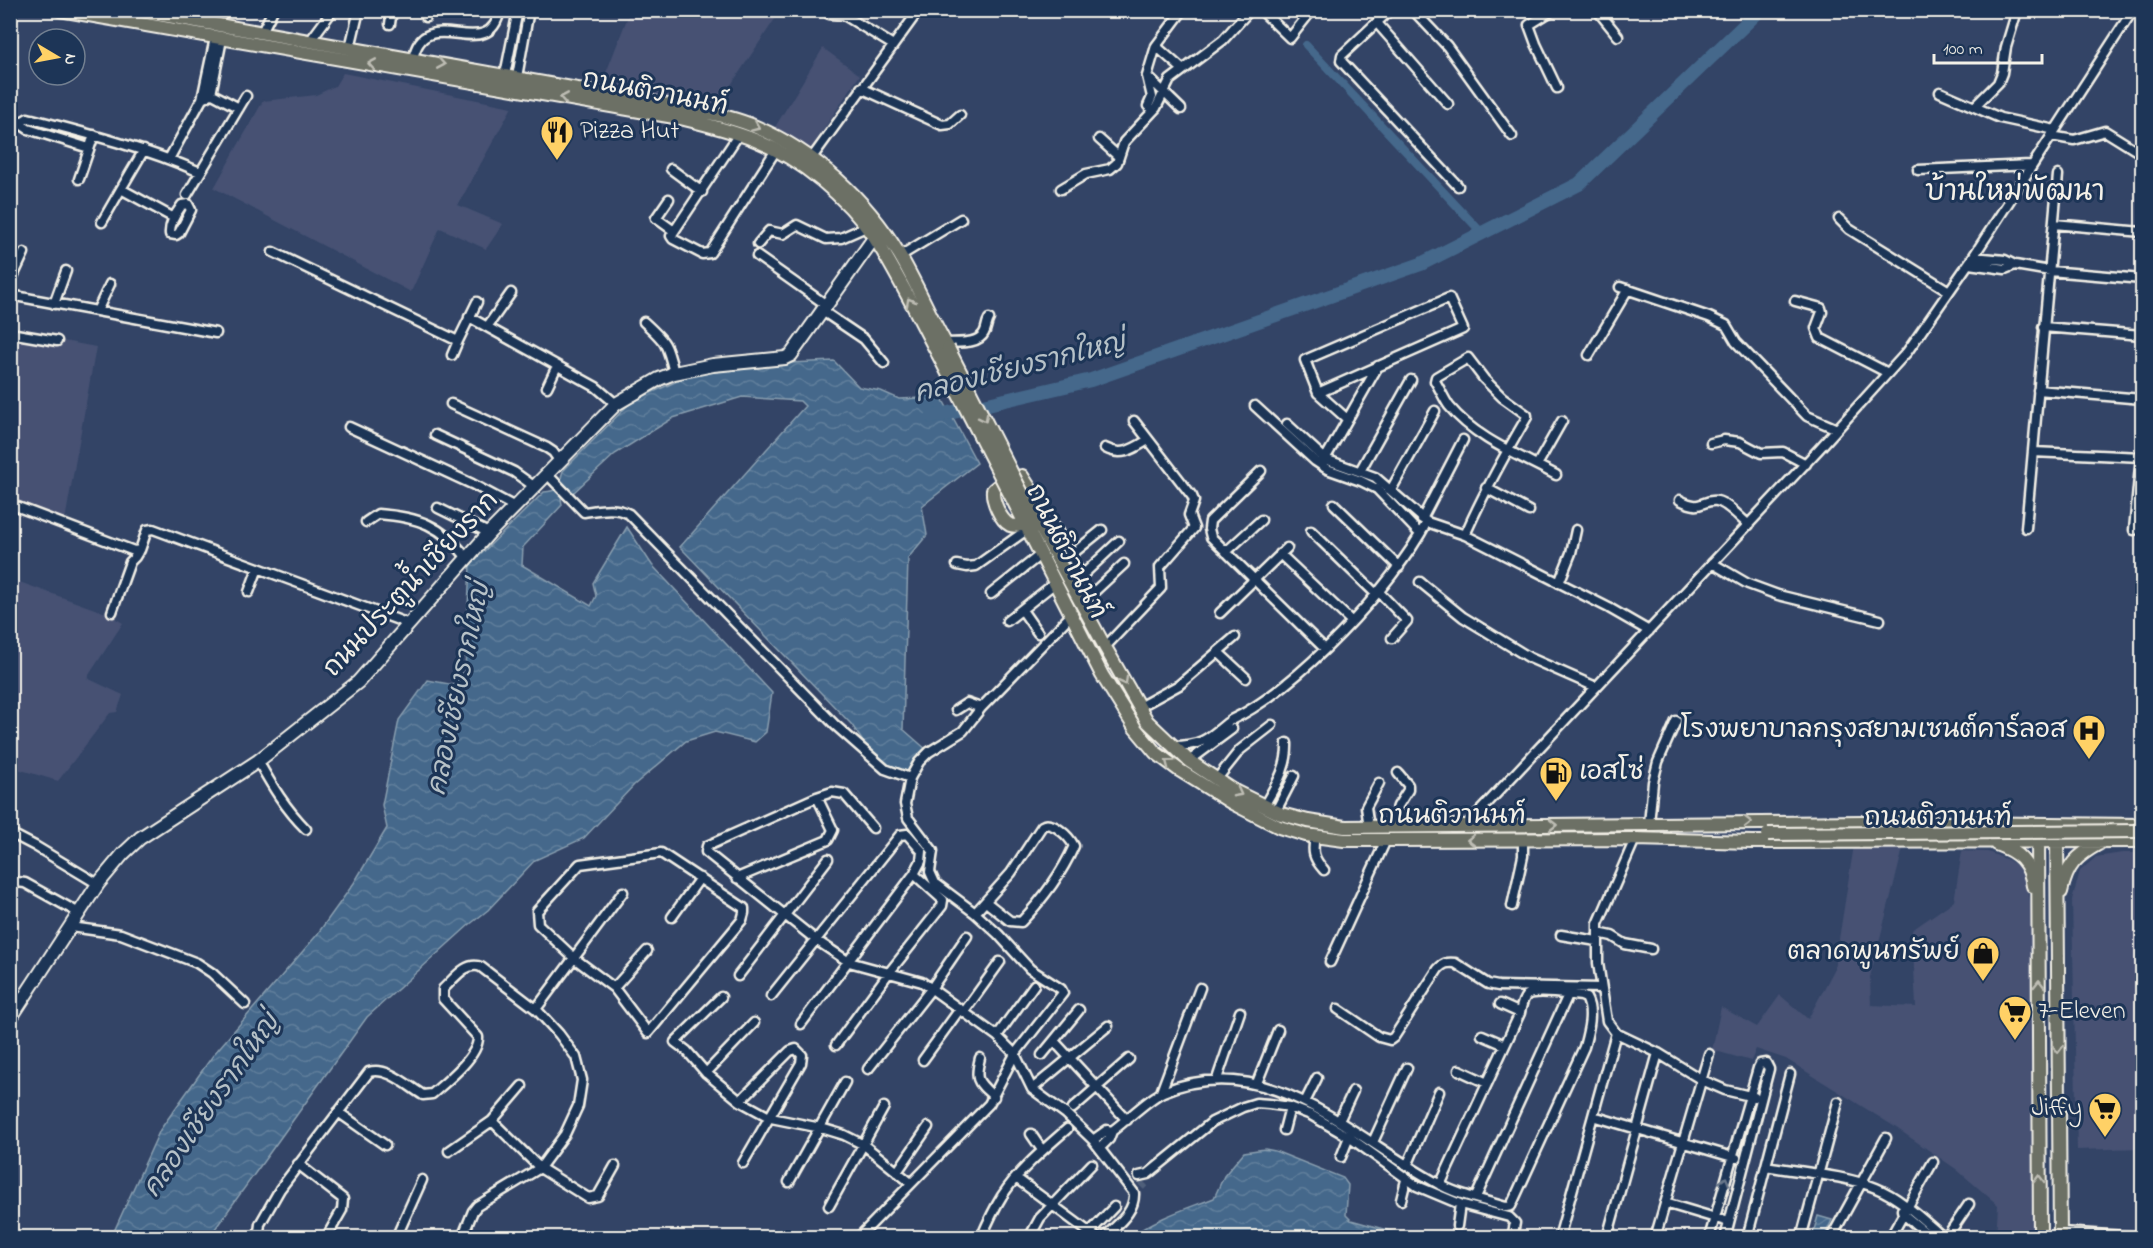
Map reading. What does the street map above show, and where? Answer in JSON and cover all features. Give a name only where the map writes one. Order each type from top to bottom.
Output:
[{"type":"main road","name":"ถนนติวานนท์","points":[[60,10],[196,28],[224,26],[701,111],[756,127],[811,159],[861,202],[875,218],[900,256],[943,348],[1021,503],[1040,555],[1135,728],[1155,752],[1207,788],[1254,816],[1279,827],[1344,840],[1635,838],[1732,842],[2142,841]]},
{"type":"main road","name":"ถนนติวานนท์","points":[[135,10],[196,28],[219,38],[680,118],[739,134],[776,150],[828,187],[870,232],[943,348]]},
{"type":"main road","points":[[219,38],[224,26]]},
{"type":"main road","name":"ถนนติวานนท์","points":[[1029,524],[1072,585],[1147,721],[1172,746],[1216,780],[1264,806],[1308,821],[1345,827],[1947,823],[2142,825]]},
{"type":"main road","points":[[1947,823],[1954,830],[1954,836],[1948,841]]},
{"type":"main road","points":[[2038,823],[2040,1238]]},
{"type":"main road","points":[[2056,823],[2060,1235]]},
{"type":"main road","points":[[1635,838],[1768,834],[2142,831]]},
{"type":"main road","points":[[2056,928],[2061,891],[2069,867],[2077,856],[2104,841]]},
{"type":"main road","points":[[1988,842],[2013,851],[2026,863],[2032,878],[2039,926]]},
{"type":"street","points":[[262,32],[273,10]]},
{"type":"street","points":[[310,41],[333,10]]},
{"type":"street","points":[[350,48],[359,10]]},
{"type":"street","points":[[390,24],[392,10]]},
{"type":"street","points":[[413,59],[417,44],[427,34],[474,36],[486,32],[499,17],[500,10]]},
{"type":"street","points":[[511,76],[518,10]]},
{"type":"street","points":[[511,76],[529,10]]},
{"type":"street","points":[[811,159],[919,10]]},
{"type":"street","points":[[1148,106],[1152,97],[1147,76],[1156,46],[1183,10]]},
{"type":"street","points":[[1062,189],[1086,174],[1110,169],[1117,163],[1124,142],[1156,108],[1170,80],[1223,40],[1250,10]]},
{"type":"street","points":[[1261,10],[1290,38],[1312,10]]},
{"type":"street","points":[[1390,10],[1342,56],[1341,61],[1458,186]]},
{"type":"street","points":[[1413,10],[1447,46],[1512,136]]},
{"type":"street","points":[[1553,10],[1529,25],[1557,88]]},
{"type":"street","points":[[1597,10],[1618,36]]},
{"type":"street","points":[[1467,825],[1806,464],[1907,352],[1971,260],[2133,10]]},
{"type":"street","points":[[830,14],[850,18],[893,45]]},
{"type":"street","points":[[1974,107],[1998,83],[2016,14]]},
{"type":"street","points":[[1377,23],[1448,104]]},
{"type":"street","points":[[169,159],[208,91],[219,38]]},
{"type":"street","points":[[1156,46],[1182,69]]},
{"type":"street","points":[[1147,76],[1181,109]]},
{"type":"street","points":[[861,88],[942,125],[950,124],[960,115]]},
{"type":"street","points":[[208,91],[239,108]]},
{"type":"street","points":[[1940,92],[2000,118],[2074,140],[2105,131],[2142,154]]},
{"type":"street","points":[[187,195],[246,96]]},
{"type":"street","points":[[89,148],[28,129],[22,125],[23,121],[28,118],[94,135],[144,150],[200,172]]},
{"type":"street","points":[[739,134],[671,236],[672,239],[702,254],[710,252],[776,150]]},
{"type":"street","points":[[79,179],[94,135]]},
{"type":"street","points":[[1099,139],[1119,157]]},
{"type":"street","points":[[102,222],[144,150]]},
{"type":"street","points":[[1918,170],[2031,165]]},
{"type":"street","points":[[671,169],[702,192]]},
{"type":"street","points":[[2026,528],[2058,175]]},
{"type":"street","points":[[121,189],[174,218]]},
{"type":"street","points":[[669,199],[656,218],[674,231]]},
{"type":"street","points":[[900,256],[961,219]]},
{"type":"street","points":[[1839,219],[1849,230],[1949,291]]},
{"type":"street","points":[[2054,224],[2142,232]]},
{"type":"street","points":[[758,244],[769,231],[783,234],[796,225],[826,239],[870,232]]},
{"type":"street","name":"ถนนประตูน้ำเชียงราก","points":[[10,1019],[98,884],[140,838],[258,761],[358,682],[489,533],[616,404],[674,373],[713,365],[784,358],[790,355],[870,232]]},
{"type":"street","points":[[273,252],[458,340]]},
{"type":"street","points":[[10,283],[24,253]]},
{"type":"street","points":[[757,256],[864,339],[884,363]]},
{"type":"street","points":[[1971,260],[2005,269],[2015,265],[2050,271],[2142,279]]},
{"type":"street","points":[[54,304],[66,272]]},
{"type":"street","points":[[97,311],[110,284]]},
{"type":"street","points":[[1589,355],[1624,288],[1726,325],[1736,342],[1807,416],[1837,429]]},
{"type":"street","points":[[487,327],[511,293]]},
{"type":"street","points":[[10,296],[216,333]]},
{"type":"street","points":[[1318,393],[1463,329],[1449,298],[1305,360],[1318,393],[1347,419]]},
{"type":"street","points":[[1795,301],[1821,308],[1822,312],[1816,328],[1820,338],[1888,372]]},
{"type":"street","points":[[452,355],[477,302]]},
{"type":"street","points":[[469,317],[596,387],[616,404]]},
{"type":"street","points":[[943,348],[979,338],[984,334],[989,319]]},
{"type":"street","points":[[644,322],[668,347],[674,373]]},
{"type":"street","points":[[2043,327],[2142,335]]},
{"type":"street","points":[[10,333],[57,341]]},
{"type":"street","points":[[1465,535],[1486,488],[1508,449],[1527,417],[1526,413],[1502,397],[1484,379],[1468,358],[1436,377],[1435,381],[1448,405],[1474,430],[1508,449],[1537,465],[1556,475]]},
{"type":"street","points":[[547,387],[557,366]]},
{"type":"street","points":[[1325,459],[1378,366]]},
{"type":"street","points":[[1360,471],[1411,380]]},
{"type":"street","points":[[2037,390],[2142,399]]},
{"type":"street","points":[[451,404],[547,448],[560,462]]},
{"type":"street","points":[[1255,406],[1315,462],[1377,489],[1420,534]]},
{"type":"street","points":[[1390,490],[1436,411]]},
{"type":"street","points":[[1105,647],[1161,588],[1160,567],[1194,528],[1189,515],[1194,501],[1192,496],[1134,421]]},
{"type":"street","points":[[1537,465],[1562,421]]},
{"type":"street","points":[[1287,424],[1325,459],[1375,477],[1424,520],[1465,535],[1610,608],[1649,631]]},
{"type":"street","points":[[350,427],[472,484],[515,507]]},
{"type":"street","points":[[435,435],[514,472],[535,487]]},
{"type":"street","points":[[1105,448],[1119,453],[1128,452],[1148,440]]},
{"type":"street","points":[[1190,761],[1325,649],[1377,593],[1399,567],[1420,534],[1424,520],[1463,441]]},
{"type":"street","points":[[1711,443],[1735,441],[1761,453],[1783,452],[1806,464]]},
{"type":"street","points":[[2033,452],[2142,456],[2134,530]]},
{"type":"street","points":[[1261,471],[1210,521],[1211,537],[1325,649]]},
{"type":"street","points":[[547,474],[584,512],[611,509],[629,513],[835,724],[885,769],[910,778]]},
{"type":"street","points":[[1486,488],[1529,511]]},
{"type":"street","points":[[1680,500],[1696,507],[1711,502],[1721,502],[1749,525]]},
{"type":"street","points":[[10,504],[138,552]]},
{"type":"street","points":[[1334,504],[1399,567]]},
{"type":"street","points":[[438,508],[489,533]]},
{"type":"street","points":[[366,522],[378,514],[421,520],[434,526],[455,543],[467,558]]},
{"type":"street","points":[[1226,552],[1261,520]]},
{"type":"street","points":[[957,566],[976,566],[1029,524]]},
{"type":"street","points":[[1055,526],[1081,575]]},
{"type":"street","points":[[112,612],[130,562],[138,552],[147,530],[151,529],[409,624]]},
{"type":"street","points":[[1071,555],[1102,530]]},
{"type":"street","points":[[1559,583],[1570,557],[1576,530]]},
{"type":"street","points":[[1311,531],[1407,621],[1392,638]]},
{"type":"street","points":[[1072,585],[1119,541]]},
{"type":"street","points":[[1220,613],[1283,551],[1351,621]]},
{"type":"street","points":[[991,594],[1040,555]]},
{"type":"street","points":[[1712,563],[1748,584],[1778,595],[1880,620]]},
{"type":"street","points":[[1081,604],[1124,564]]},
{"type":"street","points":[[249,592],[258,568]]},
{"type":"street","points":[[1420,582],[1463,617],[1530,658],[1596,687]]},
{"type":"street","points":[[1007,621],[1055,583]]},
{"type":"street","points":[[1022,610],[1038,633]]},
{"type":"street","points":[[858,1238],[967,1128],[994,1097],[1015,1054],[1062,993],[1061,989],[1024,964],[998,934],[975,913],[935,883],[931,877],[933,851],[908,818],[905,804],[910,778],[919,762],[928,752],[955,738],[963,731],[981,708],[1071,615]]},
{"type":"street","points":[[1139,707],[1179,685],[1235,637]]},
{"type":"street","points":[[1218,652],[1246,678]]},
{"type":"street","points":[[956,710],[967,703],[981,708]]},
{"type":"street","points":[[1649,824],[1653,782],[1658,762],[1676,721]]},
{"type":"street","points":[[1216,780],[1240,750],[1272,725]]},
{"type":"street","points":[[1172,746],[1197,744],[1217,737]]},
{"type":"street","points":[[1264,806],[1282,775],[1287,755],[1287,743]]},
{"type":"street","points":[[258,761],[278,796],[306,829]]},
{"type":"street","points":[[1391,827],[1398,806],[1408,790],[1408,785],[1398,773]]},
{"type":"street","points":[[1276,811],[1294,776]]},
{"type":"street","points":[[1369,827],[1365,814],[1366,807],[1379,783]]},
{"type":"street","points":[[873,828],[844,794],[838,792],[817,797],[707,846],[706,852],[816,940],[849,962],[921,982],[997,1036],[1015,1054],[1032,1089],[1066,1114],[1138,1182]]},
{"type":"street","points":[[737,878],[828,840],[833,830],[817,797]]},
{"type":"street","points":[[975,913],[1011,873],[1042,826],[1047,823],[1051,824],[1072,841],[1074,846],[1056,880],[1040,903],[1021,922],[1010,921],[986,902]]},
{"type":"street","points":[[10,833],[98,884]]},
{"type":"street","points":[[771,996],[903,833],[907,834],[922,851],[921,861],[914,874],[801,1024]]},
{"type":"street","points":[[1315,836],[1312,852],[1324,870]]},
{"type":"street","points":[[1635,838],[1602,914],[1598,937],[1600,987],[1606,1021],[1616,1033],[1658,1053],[1702,1080],[1725,1090],[1761,1098]]},
{"type":"street","points":[[1512,906],[1523,856],[1523,839]]},
{"type":"street","points":[[1330,963],[1386,840]]},
{"type":"street","points":[[665,854],[744,908],[742,920],[648,1033],[614,988],[574,958],[538,924],[536,917],[537,911],[580,864],[665,854]]},
{"type":"street","points":[[738,976],[828,859]]},
{"type":"street","points":[[836,1045],[944,903],[914,874]]},
{"type":"street","points":[[672,917],[700,878]]},
{"type":"street","points":[[10,888],[17,882],[25,883],[79,913]]},
{"type":"street","points":[[536,1009],[623,892]]},
{"type":"street","points":[[71,927],[121,934],[197,963],[212,973],[245,1004]]},
{"type":"street","points":[[1561,935],[1612,936],[1625,944],[1651,949]]},
{"type":"street","points":[[868,1069],[931,989],[967,936]]},
{"type":"street","points":[[614,988],[647,951]]},
{"type":"street","points":[[923,1060],[1000,962]]},
{"type":"street","points":[[1338,1009],[1379,1037],[1390,1040],[1438,969],[1443,963],[1448,962],[1455,963],[1488,984],[1498,986],[1600,987]]},
{"type":"street","points":[[262,1238],[259,1232],[260,1224],[280,1189],[369,1072],[376,1069],[383,1071],[428,1096],[460,1069],[477,1046],[478,1037],[443,999],[442,994],[443,989],[469,966],[475,965],[481,967],[536,1009],[576,1057],[582,1080],[578,1106],[565,1134],[537,1165],[477,1206],[462,1238]]},
{"type":"street","points":[[997,1036],[1034,985]]},
{"type":"street","points":[[1161,1092],[1200,988]]},
{"type":"street","points":[[1100,1148],[1109,1139],[1112,1131],[1161,1092],[1217,1079],[1257,1083],[1305,1102],[1440,1185],[1506,1207],[1511,1206],[1515,1202],[1584,1047],[1588,1034],[1588,1002],[1581,996],[1541,993],[1529,994],[1525,998],[1440,1185]]},
{"type":"street","points":[[1476,1197],[1568,995]]},
{"type":"street","points":[[721,997],[675,1042],[740,1101],[771,1118],[820,1128],[864,1145],[911,1183]]},
{"type":"street","points":[[1500,1004],[1520,1013]]},
{"type":"street","points":[[1042,1056],[1079,1010]]},
{"type":"street","points":[[1217,1079],[1240,1012]]},
{"type":"street","points":[[706,1072],[754,1023]]},
{"type":"street","points":[[1032,1089],[1108,1026]]},
{"type":"street","points":[[1257,1083],[1278,1030]]},
{"type":"street","points":[[1559,1238],[1616,1033]]},
{"type":"street","points":[[1482,1035],[1505,1045]]},
{"type":"street","points":[[1054,1041],[1127,1120]]},
{"type":"street","points":[[740,1101],[790,1051],[796,1049],[802,1055],[803,1059],[771,1118],[743,1163]]},
{"type":"street","points":[[1607,1238],[1658,1053]]},
{"type":"street","points":[[1655,1238],[1709,1054]]},
{"type":"street","points":[[980,1058],[976,1073],[980,1084],[994,1097]]},
{"type":"street","points":[[1073,1108],[1129,1059]]},
{"type":"street","points":[[1708,1238],[1758,1068],[1760,1064],[1766,1063],[1769,1069],[1725,1238]]},
{"type":"street","points":[[1373,1142],[1407,1068]]},
{"type":"street","points":[[1459,1070],[1487,1083]]},
{"type":"street","points":[[1746,1238],[1790,1074]]},
{"type":"street","points":[[1305,1102],[1317,1077]]},
{"type":"street","points":[[789,1182],[845,1082]]},
{"type":"street","points":[[449,1151],[492,1121],[522,1086]]},
{"type":"street","points":[[1339,1121],[1353,1091]]},
{"type":"street","points":[[1407,1166],[1439,1092]]},
{"type":"street","points":[[1801,1238],[1838,1102]]},
{"type":"street","points":[[1104,1238],[1131,1210],[1138,1182],[1212,1122],[1256,1103],[1290,1107],[1311,1115],[1349,1137],[1406,1180],[1460,1204],[1514,1220],[1512,1238]]},
{"type":"street","points":[[829,1206],[884,1107]]},
{"type":"street","points":[[1284,1130],[1290,1107]]},
{"type":"street","points":[[338,1112],[385,1144]]},
{"type":"street","points":[[1593,1116],[1744,1160]]},
{"type":"street","points":[[492,1121],[537,1165],[588,1198],[598,1196],[615,1166]]},
{"type":"street","points":[[897,1172],[928,1127]]},
{"type":"street","points":[[981,1238],[1002,1196],[1042,1150],[1067,1129]]},
{"type":"street","points":[[1093,1140],[1107,1130],[1112,1131]]},
{"type":"street","points":[[1031,1134],[1042,1150]]},
{"type":"street","points":[[1341,1158],[1349,1137]]},
{"type":"street","points":[[1831,1238],[1886,1138]]},
{"type":"street","points":[[1890,1238],[1933,1162]]},
{"type":"street","points":[[298,1164],[343,1199],[342,1210],[326,1238]]},
{"type":"street","points":[[1029,1238],[1040,1218],[1092,1164]]},
{"type":"street","points":[[1766,1166],[1877,1188],[1898,1202],[1932,1238]]},
{"type":"street","points":[[1017,1178],[1091,1236],[1114,1207]]},
{"type":"street","points":[[396,1238],[422,1180]]},
{"type":"street","points":[[1401,1200],[1406,1180]]},
{"type":"street","points":[[1665,1203],[1729,1222]]},
{"type":"street","points":[[1457,1226],[1460,1204]]},
{"type":"street","points":[[1905,1210],[1945,1238],[1969,1204]]},
{"type":"street","points":[[2060,1235],[2142,1237]]},
{"type":"shaded area","points":[[630,11],[778,11],[777,16],[715,109],[601,86]]},
{"type":"shaded area","points":[[823,48],[860,75],[807,154],[772,132]]},
{"type":"shaded area","points":[[343,73],[512,107],[458,205],[503,224],[486,249],[440,228],[411,292],[214,188],[263,101],[316,95],[335,86]]},
{"type":"shaded area","points":[[11,331],[96,347],[64,526],[11,507]]},
{"type":"shaded area","points":[[11,579],[106,613],[123,623],[87,678],[123,695],[117,712],[110,713],[58,781],[11,767]]},
{"type":"shaded area","name":"ตลาดพูนทรัพย์","points":[[1854,845],[1904,845],[1870,977],[1871,1005],[1916,1007],[1912,930],[1954,901],[1962,851],[1988,852],[2024,870],[2031,905],[2032,1237],[1996,1237],[1998,1205],[1956,1169],[1892,1125],[1786,1059],[1756,1049],[1751,1061],[1712,1050],[1721,1007],[1757,1027],[1780,995],[1808,1019],[1834,970]]},
{"type":"shaded area","points":[[2142,853],[2142,1148],[2077,1150],[2072,900],[2080,871],[2096,857]]},
{"type":"water","points":[[834,361],[859,387],[881,391],[899,399],[923,398],[937,389],[977,463],[922,506],[927,535],[908,558],[903,729],[927,750],[908,775],[890,767],[871,754],[852,725],[680,547],[805,406],[800,401],[742,397],[673,418],[615,454],[574,492],[567,492],[561,498],[562,505],[523,547],[522,565],[591,606],[596,596],[593,583],[627,527],[652,565],[772,693],[766,732],[755,742],[715,732],[686,741],[634,785],[584,838],[535,860],[488,910],[367,1017],[210,1236],[111,1238],[160,1130],[214,1054],[316,936],[354,883],[387,828],[382,805],[399,720],[428,680],[454,685],[465,670],[470,565],[544,492],[557,488],[563,471],[631,402],[697,372]]},
{"type":"water","points":[[1265,1149],[1343,1178],[1348,1185],[1346,1215],[1351,1220],[1412,1237],[1131,1237],[1160,1219],[1214,1198],[1224,1176],[1244,1152]]},
{"type":"water","points":[[1818,1216],[1832,1220],[1824,1237],[1812,1237]]},
{"type":"waterway","name":"คลองเชียงรากใหญ่","points":[[932,417],[1091,380],[1421,264],[1579,184],[1760,10]]},
{"type":"waterway","points":[[1306,45],[1482,233]]},
{"type":"tunnel","points":[[1141,1187],[1145,1183]]},
{"type":"place","name":"Pizza Hut","points":[[557,161]]},
{"type":"place","name":"โรงพยาบาลกรุงสยามเซนต์คาร์ลอส","points":[[2089,760]]},
{"type":"place","name":"เอสโซ่","points":[[1556,802]]},
{"type":"place","name":"ตลาดพูนทรัพย์","points":[[1983,982]]},
{"type":"place","name":"7-Eleven","points":[[2015,1041]]},
{"type":"place","name":"Jiffy","points":[[2105,1138]]},
{"type":"district","name":"บ้านใหม่พัฒนา","points":[[2015,193]]}]
